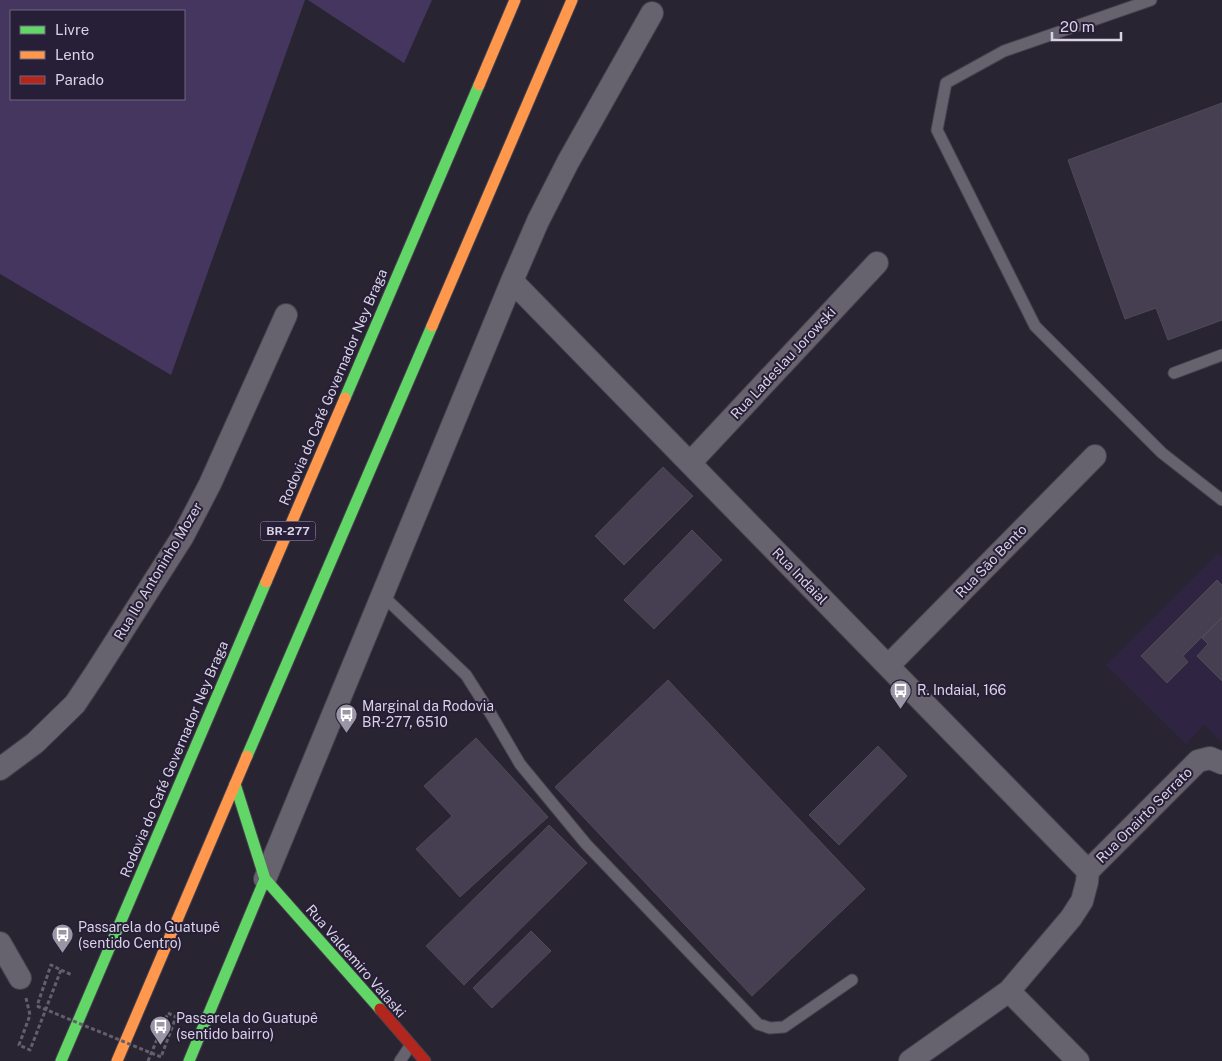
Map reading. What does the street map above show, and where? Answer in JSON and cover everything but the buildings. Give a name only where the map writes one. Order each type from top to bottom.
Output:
[{"type":"main road","name":"Rodovia do Café Governador Ney Braga","points":[[61,1061],[515,0]]},
{"type":"main road","points":[[117,1061],[572,0]]},
{"type":"main road","points":[[189,1061],[265,879],[235,784]]},
{"type":"main road","name":"Rua Valdemiro Valaski","points":[[265,879],[425,1061]]},
{"type":"street","points":[[265,879],[538,220],[568,162],[652,12]]},
{"type":"street","name":"Rua Ladeslau Jorowski","points":[[690,463],[877,263]]},
{"type":"street","name":"Rua Indaial","points":[[512,281],[1088,871]]},
{"type":"street","name":"Rua Ilo Antoninho Mozer","points":[[0,770],[35,744],[74,704],[183,536],[210,484],[286,315]]},
{"type":"street","name":"Rua São Bento","points":[[888,666],[1095,456]]},
{"type":"street","name":"Rua Onairto Serrato","points":[[910,1061],[1009,991],[1071,918],[1082,901],[1088,871],[1198,761],[1210,758],[1222,763]]},
{"type":"street","points":[[0,943],[20,978]]},
{"type":"street","points":[[1009,991],[1078,1061]]},
{"type":"lane","points":[[1151,0],[1004,51],[946,83],[937,130],[1035,326],[1162,453],[1222,500]]},
{"type":"lane","points":[[1174,373],[1222,355]]},
{"type":"lane","points":[[382,594],[466,675],[520,764],[586,844],[758,1024],[770,1028],[784,1027],[852,980]]},
{"type":"lane","points":[[400,1061],[410,1046]]},
{"type":"path","points":[[20,978],[30,1015],[19,1046],[30,1050],[61,970],[51,965],[36,1006],[161,1057],[176,1017],[168,1012],[148,1061]]},
{"type":"shaded area","points":[[0,0],[305,0],[171,375],[0,274]]},
{"type":"shaded area","points":[[308,0],[432,0],[404,63]]},
{"type":"shaded area","points":[[1218,553],[1222,557],[1222,742],[1204,725],[1186,744],[1106,665]]},
{"type":"traffic: fast","points":[[345,398],[479,85]]},
{"type":"traffic: fast","points":[[247,756],[432,326]]},
{"type":"traffic: fast","points":[[61,1061],[266,582]]},
{"type":"traffic: fast","points":[[235,784],[265,879]]},
{"type":"traffic: fast","points":[[189,1061],[265,879],[380,1009]]},
{"type":"traffic: slow","points":[[479,85],[515,0]]},
{"type":"traffic: slow","points":[[432,326],[572,0]]},
{"type":"traffic: slow","points":[[266,582],[345,398]]},
{"type":"traffic: slow","points":[[117,1061],[247,756]]},
{"type":"traffic: jam","points":[[380,1009],[425,1061]]},
{"type":"place","name":"R. Indaial, 166","points":[[901,709]]},
{"type":"place","name":"Marginal da Rodovia BR-277, 6510","points":[[346,733]]},
{"type":"place","name":"Passarela do Guatupê (sentido Centro)","points":[[62,954]]},
{"type":"place","name":"Passarela do Guatupê (sentido bairro)","points":[[160,1045]]}]
